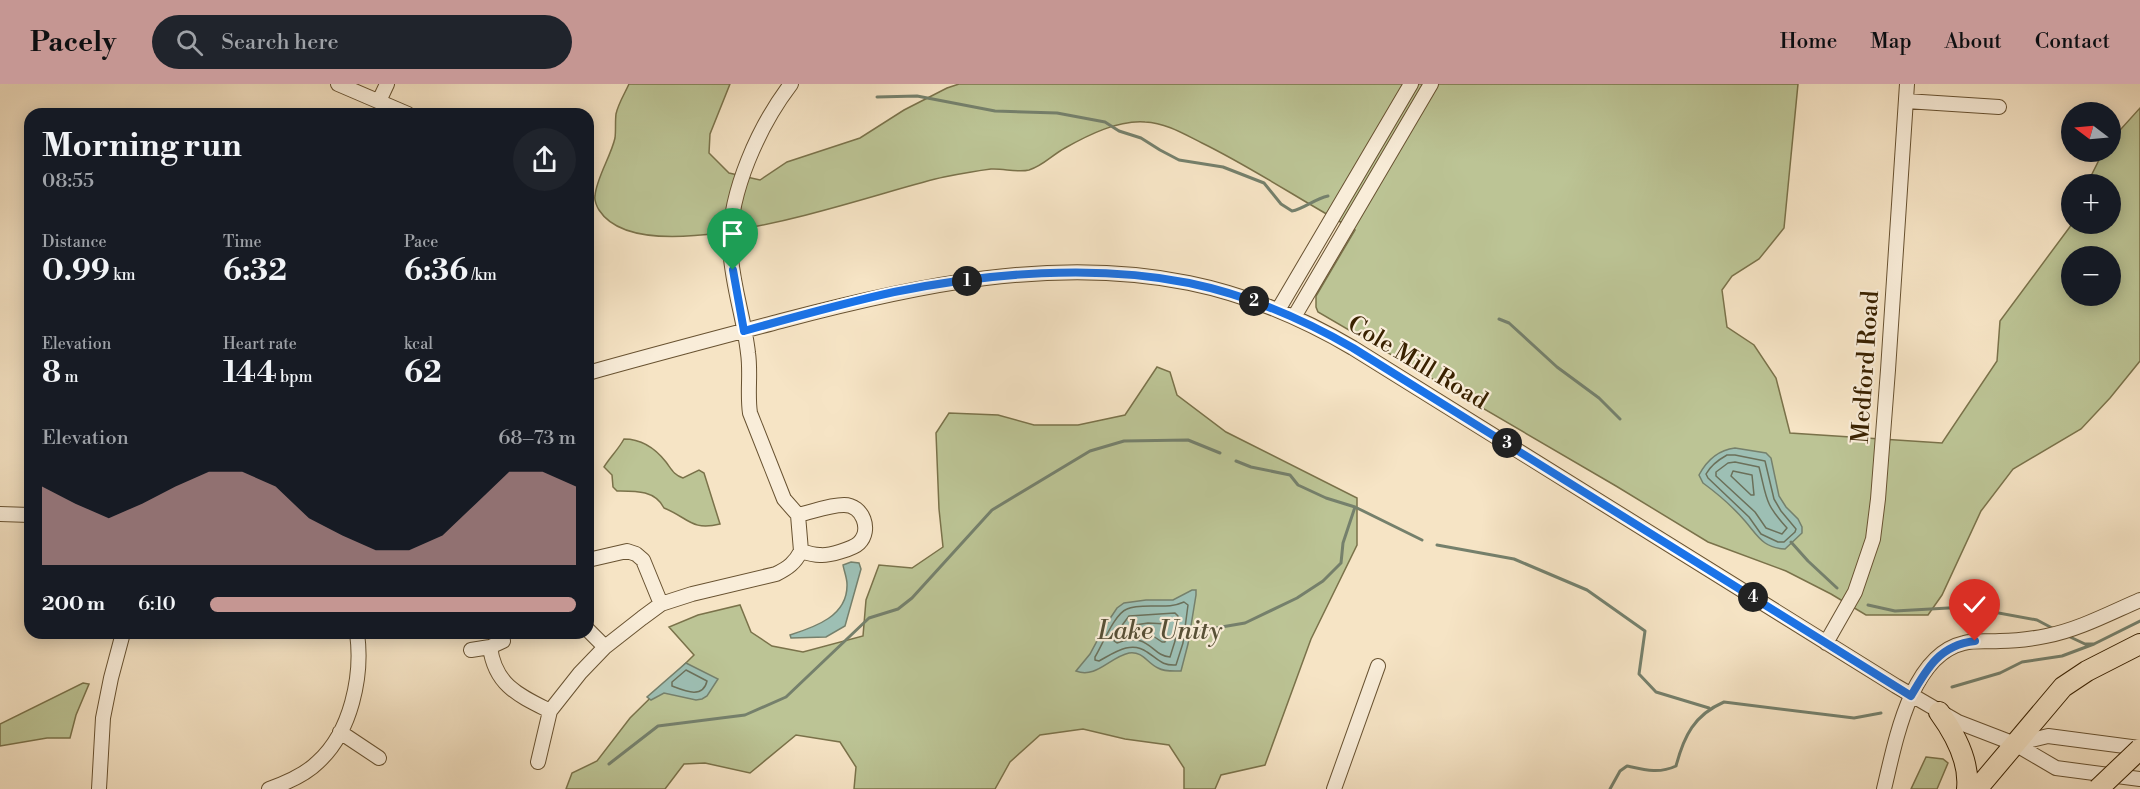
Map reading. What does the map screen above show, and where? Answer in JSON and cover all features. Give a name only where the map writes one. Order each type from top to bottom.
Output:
[{"type":"highway","points":[[1977,789],[2050,699],[2063,687],[2095,667],[2140,644]]},
{"type":"highway","points":[[1939,712],[1953,732],[1965,761],[1967,789]]},
{"type":"highway","points":[[2098,789],[2140,748]]},
{"type":"street","points":[[338,84],[395,108]]},
{"type":"street","points":[[379,101],[387,84]]},
{"type":"street","points":[[538,762],[550,711],[580,673],[605,647],[661,604],[692,594],[776,574],[788,568],[801,551],[798,515],[784,498],[750,413],[748,354],[730,246],[736,195],[746,165],[771,116],[791,84]]},
{"type":"street","points":[[1278,310],[1411,84]]},
{"type":"street","points":[[1294,316],[1431,84]]},
{"type":"street","name":"Medford Road","points":[[1826,643],[1855,592],[1873,539],[1888,370],[1907,84]]},
{"type":"street","points":[[1906,101],[2000,107]]},
{"type":"street","name":"Cole Mill Road","points":[[594,371],[872,297],[925,286],[1044,274],[1126,275],[1173,280],[1229,293],[1294,316],[1394,372],[1939,712],[1970,728],[2014,744],[2056,768],[2140,779]]},
{"type":"street","points":[[798,515],[844,505],[858,511],[865,521],[863,537],[851,548],[820,555],[801,551]]},
{"type":"street","points":[[0,514],[24,514]]},
{"type":"street","points":[[594,559],[627,551],[636,554],[643,560],[661,604]]},
{"type":"street","points":[[1884,789],[1903,717],[1911,696],[1929,665],[1943,652],[1967,642],[2012,641],[2052,635],[2140,600]]},
{"type":"street","points":[[594,636],[605,647]]},
{"type":"street","points":[[99,789],[103,718],[121,639]]},
{"type":"street","points":[[269,789],[298,776],[316,764],[332,748],[347,715],[357,675],[357,639]]},
{"type":"street","points":[[471,650],[496,644],[497,675],[506,685],[550,711]]},
{"type":"street","points":[[1334,789],[1378,666]]},
{"type":"street","points":[[340,732],[379,758]]},
{"type":"street","points":[[2014,744],[2048,736],[2140,748]]},
{"type":"green space","points":[[629,84],[730,84],[710,134],[709,153],[729,173],[760,180],[787,162],[860,138],[904,110],[959,84],[1798,84],[1784,228],[1759,259],[1732,276],[1722,290],[1727,327],[1754,345],[1776,378],[1790,433],[1942,443],[1997,361],[2000,321],[2065,234],[2121,234],[2121,174],[2092,174],[2098,162],[2121,162],[2121,129],[2140,108],[2140,361],[2081,429],[2013,469],[1981,511],[1942,595],[1928,615],[1866,615],[1786,571],[1708,542],[1318,312],[1316,296],[1355,230],[1222,153],[1175,130],[1153,123],[1124,123],[1083,138],[1029,170],[991,169],[944,177],[763,225],[710,234],[662,236],[624,229],[599,210],[595,201],[598,182],[615,138],[616,117]]},
{"type":"green space","points":[[1157,367],[1170,372],[1177,395],[1226,432],[1357,498],[1357,545],[1311,639],[1265,765],[1221,775],[1215,789],[1184,789],[1184,768],[1169,745],[1125,739],[1083,729],[1040,735],[1010,762],[995,789],[854,789],[856,767],[840,742],[796,735],[750,773],[705,763],[684,764],[665,789],[566,789],[572,773],[597,761],[630,718],[694,655],[669,627],[698,615],[740,605],[751,632],[772,646],[803,652],[863,636],[866,600],[879,565],[912,568],[943,547],[936,433],[949,413],[998,415],[1034,425],[1078,425],[1125,415]]},
{"type":"green space","points":[[624,439],[642,443],[652,449],[680,477],[683,478],[699,470],[704,473],[720,524],[696,525],[664,508],[650,495],[617,491],[613,487],[612,475],[604,467]]},
{"type":"green space","points":[[83,683],[89,684],[76,715],[70,738],[47,738],[0,746],[0,724]]},
{"type":"green space","points":[[1926,757],[1943,759],[1948,763],[1937,789],[1911,789]]},
{"type":"water","points":[[1735,448],[1766,453],[1771,458],[1779,496],[1802,527],[1802,533],[1785,549],[1766,544],[1720,496],[1703,483],[1699,475],[1714,457],[1723,451]]},
{"type":"water","points":[[851,562],[859,563],[861,569],[845,626],[826,637],[791,638],[790,635],[819,624],[836,612],[846,595],[847,582],[843,565]]},
{"type":"water","name":"Lake Unity","points":[[1196,590],[1196,595],[1181,671],[1161,669],[1138,654],[1129,653],[1097,670],[1083,673],[1076,671],[1090,654],[1117,608],[1124,603],[1173,600]]},
{"type":"water","points":[[686,663],[718,679],[707,696],[696,700],[664,693],[651,700],[647,697]]},
{"type":"waterway","points":[[877,97],[917,96],[995,111],[1057,113],[1105,122],[1119,131],[1141,138],[1179,160],[1223,167],[1264,183],[1281,204],[1292,211],[1328,196]]},
{"type":"waterway","points":[[1499,319],[1509,323],[1557,367],[1599,398],[1620,419]]},
{"type":"waterway","points":[[609,764],[658,726],[745,715],[786,697],[869,618],[898,609],[912,598],[992,510],[1090,451],[1124,441],[1188,440],[1220,453]]},
{"type":"waterway","points":[[1236,461],[1251,467],[1290,475],[1298,485],[1326,498],[1355,507],[1422,540]]},
{"type":"waterway","points":[[1198,631],[1245,623],[1297,598],[1323,581],[1341,563],[1343,543],[1355,507]]},
{"type":"waterway","points":[[1791,542],[1837,588]]},
{"type":"waterway","points":[[1437,545],[1514,559],[1587,590],[1645,631],[1639,674],[1656,692],[1709,708]]},
{"type":"waterway","points":[[1868,605],[1895,611],[1966,607],[2037,620],[2054,629]]},
{"type":"waterway","points":[[1952,687],[2000,673],[2022,662],[2062,656],[2094,644],[2140,621]]},
{"type":"waterway","points":[[2068,636],[2085,644],[2094,644]]},
{"type":"waterway","points":[[1610,789],[1620,771],[1627,766],[1658,771],[1676,766],[1692,728],[1705,713],[1724,702],[1854,718],[1881,713]]},
{"type":"route","points":[[733,270],[744,331],[872,297],[925,286],[1000,277],[1067,274],[1126,275],[1173,280],[1229,293],[1294,316],[1353,348],[1911,696],[1929,665],[1938,656],[1954,646],[1975,641]]}]
